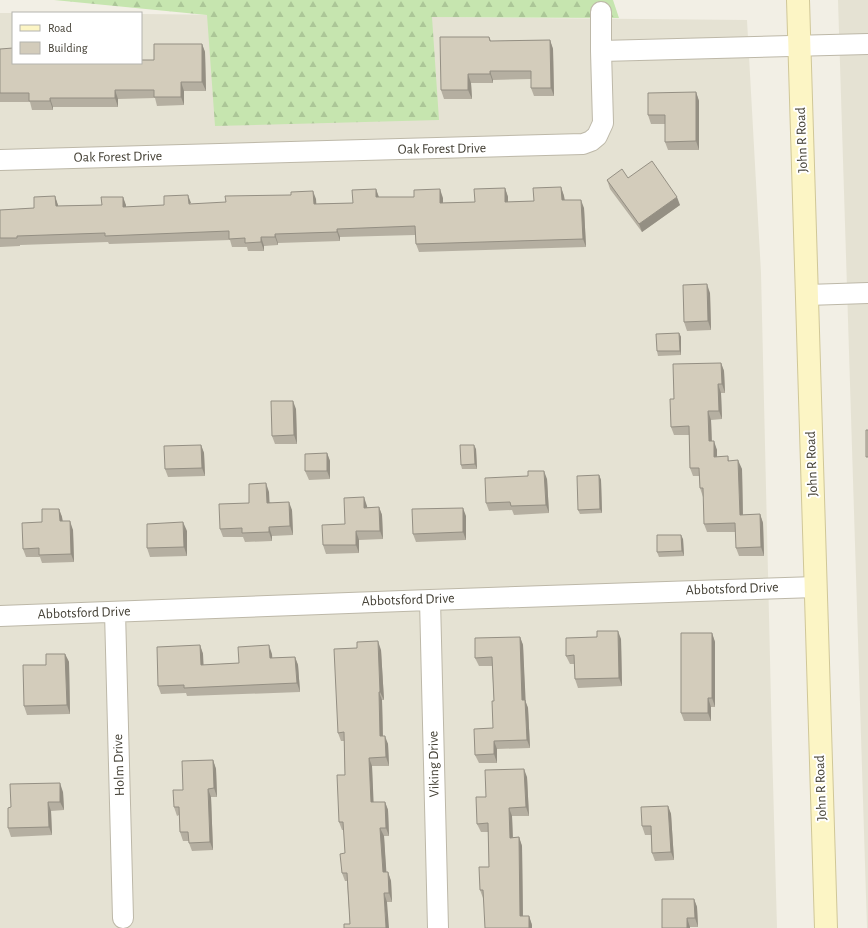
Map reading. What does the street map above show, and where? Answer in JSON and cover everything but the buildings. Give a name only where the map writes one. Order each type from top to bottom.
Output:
[{"type":"main road","name":"John R Road","points":[[798,0],[826,928]]},
{"type":"street","name":"Oak Forest Drive","points":[[0,160],[583,144],[591,142],[597,136],[603,123],[601,12]]},
{"type":"street","points":[[601,51],[868,44]]},
{"type":"street","points":[[807,295],[868,293]]},
{"type":"street","name":"Abbotsford Drive","points":[[0,616],[816,587]]},
{"type":"street","name":"Viking Drive","points":[[430,600],[438,928]]},
{"type":"street","name":"Holm Drive","points":[[115,612],[123,918]]},
{"type":"shaded area","points":[[838,0],[868,0],[868,928],[867,928]]},
{"type":"shaded area","points":[[0,13],[12,13],[12,64],[142,64],[142,14],[747,20],[761,273],[777,928],[0,928]]},
{"type":"green space","points":[[54,0],[613,0],[619,18],[432,17],[439,120],[215,126],[207,15]]}]
